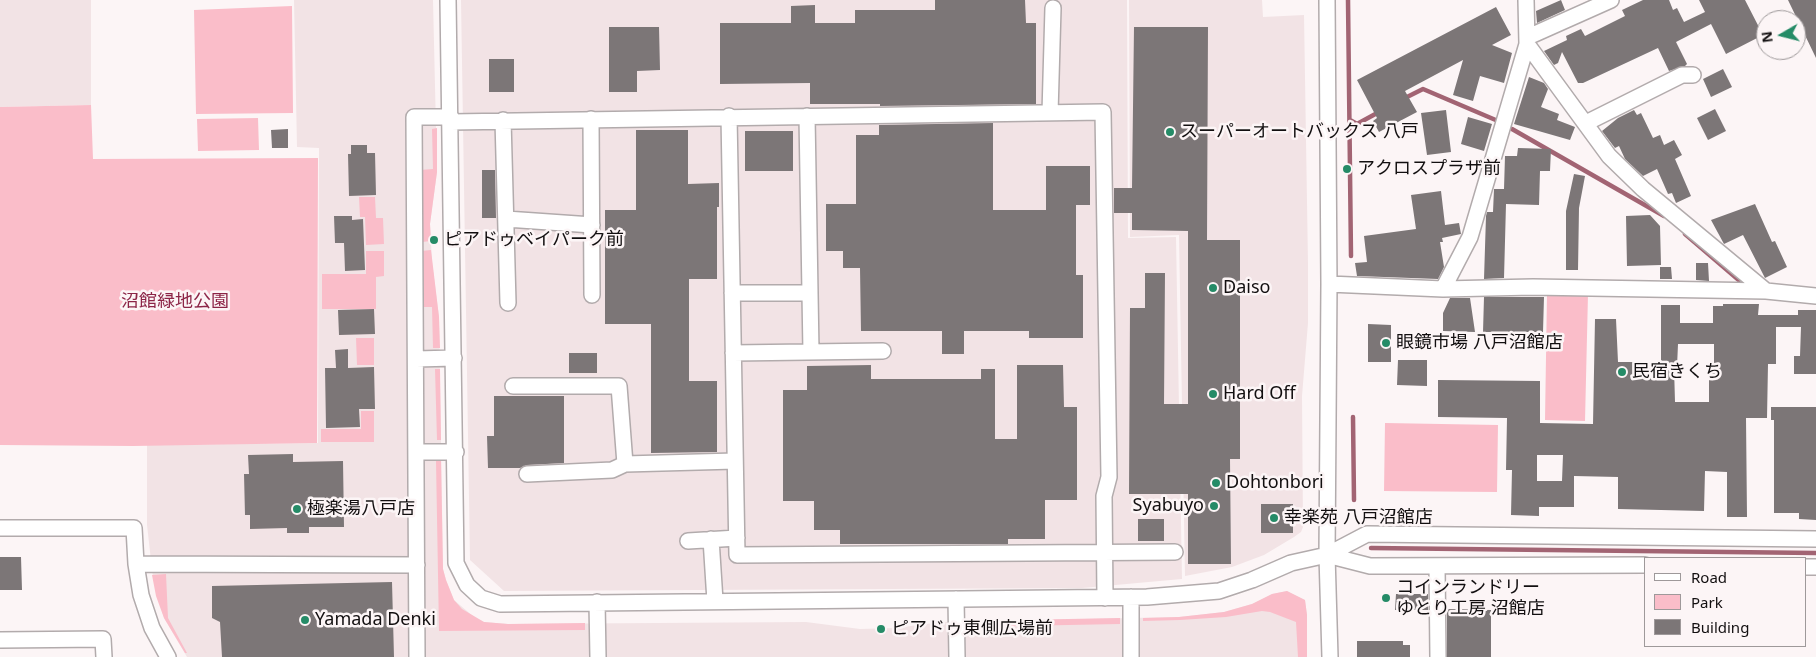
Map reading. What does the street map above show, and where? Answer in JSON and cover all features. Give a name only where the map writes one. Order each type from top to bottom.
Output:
[{"type":"street","points":[[448,0],[456,452],[456,563],[467,585],[481,598],[500,604],[1131,597],[1219,591],[1252,580],[1291,563],[1327,555],[1367,534],[1816,539]]},
{"type":"street","points":[[1327,0],[1329,284],[1327,555],[1330,657]]},
{"type":"street","points":[[1443,289],[1470,236],[1528,41],[1526,0]]},
{"type":"street","points":[[1528,41],[1611,0]]},
{"type":"street","points":[[1050,112],[1053,8]]},
{"type":"street","points":[[1528,41],[1608,156],[1643,189],[1766,291]]},
{"type":"street","points":[[1586,123],[1682,75],[1693,75]]},
{"type":"street","points":[[417,657],[414,118],[503,120],[1102,112],[1109,477],[1104,496],[1105,598]]},
{"type":"street","points":[[729,116],[737,554],[1175,552]]},
{"type":"street","points":[[807,116],[811,352]]},
{"type":"street","points":[[591,119],[592,295]]},
{"type":"street","points":[[503,120],[508,303]]},
{"type":"street","points":[[506,219],[592,225]]},
{"type":"street","points":[[1329,284],[1443,289],[1533,288],[1766,291],[1816,296]]},
{"type":"street","points":[[732,294],[810,293]]},
{"type":"street","points":[[733,353],[883,351]]},
{"type":"street","points":[[416,359],[454,358]]},
{"type":"street","points":[[514,386],[619,386],[625,464]]},
{"type":"street","points":[[416,452],[456,452]]},
{"type":"street","points":[[527,474],[612,470],[625,464],[735,461]]},
{"type":"street","points":[[0,528],[134,528],[136,564],[141,595],[152,628],[168,657]]},
{"type":"street","points":[[688,541],[737,538]]},
{"type":"street","points":[[712,540],[714,601]]},
{"type":"street","points":[[1327,555],[1370,566],[1644,565]]},
{"type":"street","points":[[136,564],[416,565]]},
{"type":"street","points":[[1437,566],[1438,657]]},
{"type":"street","points":[[1131,597],[1131,657]]},
{"type":"street","points":[[956,599],[957,657]]},
{"type":"street","points":[[597,602],[598,657]]},
{"type":"street","points":[[0,640],[103,639],[104,657]]},
{"type":"shaded area","points":[[0,0],[91,0],[91,105],[0,107]]},
{"type":"shaded area","points":[[294,0],[433,0],[437,172],[430,224],[432,262],[439,317],[443,569],[454,600],[474,617],[484,622],[508,624],[806,622],[860,629],[896,628],[941,622],[1179,617],[1224,612],[1252,604],[1272,594],[1287,591],[1305,600],[1307,657],[187,657],[164,618],[153,578],[147,525],[147,445],[318,443],[319,148],[297,147]]},
{"type":"shaded area","points":[[461,0],[1127,0],[1128,238],[1176,237],[1182,579],[1082,588],[504,591],[470,560]]},
{"type":"shaded area","points":[[1129,0],[1262,0],[1263,17],[1304,15],[1308,323],[1302,396],[1303,527],[1301,532],[1264,555],[1232,567],[1185,576],[1179,235],[1130,237]]},
{"type":"green space","points":[[292,6],[293,113],[196,114],[194,10]]},
{"type":"green space","name":"沼館緑地公園","points":[[91,105],[93,159],[318,158],[317,443],[133,446],[0,445],[0,107]]},
{"type":"green space","points":[[258,118],[259,150],[198,151],[197,119]]},
{"type":"green space","points":[[437,128],[437,172],[430,224],[431,241],[422,242],[420,170],[433,169],[432,129]]},
{"type":"green space","points":[[359,197],[375,197],[376,218],[383,218],[384,244],[366,245],[365,217],[360,217]]},
{"type":"green space","points":[[431,250],[439,317],[440,348],[433,348],[432,307],[422,307],[421,251]]},
{"type":"green space","points":[[366,251],[384,251],[384,276],[376,277],[376,309],[322,309],[322,274],[366,274]]},
{"type":"green space","points":[[1547,294],[1588,294],[1585,421],[1545,420]]},
{"type":"green space","points":[[356,338],[374,338],[374,365],[357,365]]},
{"type":"green space","points":[[435,369],[440,369],[441,440],[437,440]]},
{"type":"green space","points":[[361,411],[374,411],[374,442],[321,442],[321,429],[361,429]]},
{"type":"green space","points":[[1385,423],[1498,425],[1497,492],[1384,491]]},
{"type":"green space","points":[[441,460],[443,569],[454,600],[462,609],[484,622],[508,624],[585,623],[585,630],[439,631],[436,461]]},
{"type":"green space","points":[[166,574],[168,618],[187,653],[185,653],[164,618],[156,596],[152,575]]},
{"type":"green space","points":[[1287,591],[1305,600],[1307,657],[1298,657],[1296,622],[1270,612],[1262,611],[1226,617],[1143,621],[1143,618],[1179,617],[1224,612],[1252,604],[1272,594]]},
{"type":"green space","points":[[1120,618],[1120,624],[965,627],[964,621]]},
{"type":"building","points":[[935,0],[1025,0],[1026,23],[1036,23],[1036,104],[880,106],[880,104],[810,104],[810,83],[720,84],[720,23],[791,23],[791,6],[815,5],[815,23],[855,23],[855,10],[935,10]]},
{"type":"building","points":[[1561,0],[1565,10],[1537,23],[1536,11]]},
{"type":"building","points":[[1643,0],[1669,0],[1673,10],[1677,8],[1684,22],[1705,12],[1699,0],[1745,0],[1756,21],[1756,39],[1726,54],[1711,24],[1676,42],[1687,64],[1685,66],[1669,71],[1658,48],[1583,83],[1578,83],[1562,52],[1558,63],[1554,65],[1544,51],[1567,40],[1566,36],[1581,29],[1585,36],[1625,16],[1622,10]]},
{"type":"building","points":[[1788,0],[1816,0],[1816,58],[1806,37],[1806,10],[1793,10]]},
{"type":"building","points":[[1496,7],[1511,35],[1492,45],[1512,53],[1504,83],[1480,76],[1473,101],[1453,95],[1463,60],[1405,91],[1417,112],[1379,132],[1373,121],[1377,118],[1357,80]]},
{"type":"building","points":[[609,27],[659,27],[660,70],[637,71],[637,92],[609,92]]},
{"type":"building","points":[[1134,27],[1208,27],[1207,240],[1240,240],[1240,459],[1230,459],[1231,564],[1188,564],[1188,494],[1129,494],[1130,308],[1145,308],[1145,273],[1165,273],[1164,404],[1188,404],[1188,231],[1132,230],[1132,213],[1114,213],[1114,188],[1132,188]]},
{"type":"building","points":[[489,59],[514,59],[514,92],[489,92]]},
{"type":"building","points":[[1723,69],[1732,87],[1711,97],[1703,79]]},
{"type":"building","points":[[1529,77],[1544,83],[1548,89],[1541,107],[1559,114],[1557,120],[1575,127],[1570,140],[1514,124]]},
{"type":"building","points":[[1715,109],[1726,131],[1708,140],[1697,118]]},
{"type":"building","points":[[1446,110],[1451,152],[1427,155],[1421,113]]},
{"type":"building","points":[[1634,110],[1637,115],[1641,113],[1653,138],[1660,135],[1664,145],[1674,140],[1682,155],[1675,159],[1691,196],[1676,203],[1672,193],[1668,194],[1657,169],[1643,176],[1625,159],[1619,146],[1615,148],[1602,131],[1618,118]]},
{"type":"building","points":[[1468,117],[1492,124],[1484,151],[1461,144]]},
{"type":"building","points":[[993,123],[993,210],[1046,210],[1046,166],[1090,166],[1090,205],[1076,205],[1076,275],[1083,275],[1083,338],[1029,338],[1029,331],[964,331],[964,354],[942,354],[942,331],[861,331],[860,268],[843,268],[843,251],[826,251],[826,204],[856,204],[856,135],[879,135],[879,125]]},
{"type":"building","points":[[288,129],[288,148],[272,148],[271,130]]},
{"type":"building","points":[[636,130],[688,130],[688,184],[719,183],[717,279],[689,279],[689,381],[717,381],[717,452],[651,453],[651,324],[605,324],[605,210],[636,210]]},
{"type":"building","points":[[745,131],[793,131],[793,171],[745,171]]},
{"type":"building","points":[[351,145],[367,145],[367,153],[375,153],[376,195],[349,196],[348,154],[351,154]]},
{"type":"building","points":[[1518,148],[1551,149],[1550,171],[1540,171],[1539,205],[1506,204],[1504,278],[1484,279],[1487,212],[1493,212],[1494,189],[1504,189],[1505,156],[1517,156]]},
{"type":"building","points":[[482,170],[495,170],[496,218],[482,218]]},
{"type":"building","points":[[1574,174],[1585,176],[1579,208],[1578,270],[1566,270],[1566,211]]},
{"type":"building","points":[[1441,191],[1445,225],[1459,223],[1461,234],[1442,238],[1443,242],[1440,242],[1444,267],[1438,279],[1357,276],[1355,263],[1367,262],[1364,236],[1416,229],[1411,195]]},
{"type":"building","points":[[1755,204],[1772,242],[1775,241],[1787,267],[1765,278],[1743,235],[1724,244],[1711,220]]},
{"type":"building","points":[[1650,215],[1660,226],[1661,265],[1627,266],[1626,216]]},
{"type":"building","points":[[334,216],[352,216],[352,220],[363,219],[365,270],[345,271],[344,243],[335,243]]},
{"type":"building","points":[[1696,263],[1708,263],[1709,281],[1696,280]]},
{"type":"building","points":[[1660,267],[1671,267],[1672,279],[1660,279]]},
{"type":"building","points":[[1484,297],[1544,297],[1543,332],[1483,332]]},
{"type":"building","points":[[1450,298],[1470,298],[1475,332],[1443,331],[1443,313]]},
{"type":"building","points":[[1723,304],[1759,304],[1758,315],[1798,315],[1798,310],[1816,310],[1816,374],[1794,374],[1794,356],[1800,356],[1801,327],[1776,327],[1776,364],[1768,364],[1767,418],[1746,418],[1747,517],[1727,517],[1727,472],[1705,471],[1704,511],[1618,509],[1618,477],[1574,476],[1574,507],[1539,507],[1539,516],[1511,515],[1512,470],[1506,470],[1507,418],[1438,417],[1438,380],[1540,381],[1540,423],[1593,424],[1595,319],[1616,319],[1618,362],[1661,362],[1661,305],[1680,305],[1680,323],[1713,323],[1713,306],[1723,306]],"holes":[[[1678,344],[1714,344],[1714,373],[1709,373],[1709,402],[1675,402],[1674,367],[1677,367]],[[1537,455],[1563,455],[1562,481],[1537,481]]]},
{"type":"building","points":[[374,309],[375,334],[339,335],[338,310]]},
{"type":"building","points":[[1368,324],[1391,325],[1391,362],[1368,362]]},
{"type":"building","points":[[348,349],[348,368],[374,367],[375,409],[359,409],[360,427],[326,428],[325,368],[336,368],[335,350]]},
{"type":"building","points":[[569,353],[597,353],[597,373],[569,373]]},
{"type":"building","points":[[1398,360],[1427,360],[1427,386],[1397,385]]},
{"type":"building","points":[[871,365],[871,379],[981,379],[981,369],[995,369],[995,439],[1017,439],[1017,365],[1063,365],[1064,407],[1077,407],[1077,500],[1045,500],[1045,539],[1008,539],[1008,544],[840,544],[840,530],[814,530],[814,501],[783,501],[783,390],[807,390],[807,366]]},
{"type":"building","points":[[494,396],[564,396],[564,463],[527,465],[520,468],[488,468],[487,436],[494,436]]},
{"type":"building","points":[[1771,407],[1816,407],[1816,520],[1799,519],[1799,513],[1774,513],[1774,420],[1771,420]]},
{"type":"building","name":"極楽湯八戸店","points":[[293,454],[293,462],[343,461],[344,527],[309,527],[309,533],[287,533],[287,528],[250,529],[250,515],[245,515],[244,474],[249,474],[248,455]]},
{"type":"building","points":[[1261,504],[1293,504],[1293,533],[1261,533]]},
{"type":"building","points":[[1138,519],[1164,519],[1164,541],[1138,541]]},
{"type":"building","points":[[0,557],[21,557],[22,590],[0,590]]},
{"type":"building","name":"Yamada Denki","points":[[392,582],[394,657],[222,657],[220,622],[212,618],[212,586]]},
{"type":"building","points":[[1396,594],[1428,594],[1428,610],[1395,610]]},
{"type":"building","points":[[1447,609],[1491,610],[1491,657],[1447,657]]},
{"type":"building","points":[[1357,641],[1403,641],[1403,645],[1410,645],[1410,657],[1357,657]]},
{"type":"waterway","points":[[1348,0],[1351,256]]},
{"type":"waterway","points":[[1403,99],[1423,89],[1498,121]]},
{"type":"waterway","points":[[1350,120],[1357,124],[1379,112]]},
{"type":"waterway","points":[[1512,129],[1664,216]]},
{"type":"waterway","points":[[1685,234],[1741,282]]},
{"type":"waterway","points":[[1353,417],[1354,500]]},
{"type":"waterway","points":[[1371,548],[1816,553]]},
{"type":"place","name":"スーパーオートバックス 八戸","points":[[1170,132]]},
{"type":"place","name":"アクロスプラザ前","points":[[1347,169]]},
{"type":"place","name":"ピアドゥベイパーク前","points":[[434,240]]},
{"type":"place","name":"Daiso","points":[[1213,288]]},
{"type":"place","name":"眼鏡市場 八戸沼館店","points":[[1386,343]]},
{"type":"place","name":"民宿きくち","points":[[1622,372]]},
{"type":"place","name":"Hard Off","points":[[1213,394]]},
{"type":"place","name":"Dohtonbori","points":[[1216,483]]},
{"type":"place","name":"Syabuyo","points":[[1214,506]]},
{"type":"place","name":"極楽湯八戸店","points":[[297,509]]},
{"type":"place","name":"幸楽苑 八戸沼館店","points":[[1274,518]]},
{"type":"place","name":"コインランドリー ゆとり工房 沼館店","points":[[1386,598]]},
{"type":"place","name":"Yamada Denki","points":[[305,620]]},
{"type":"place","name":"ピアドゥ東側広場前","points":[[881,629]]}]
